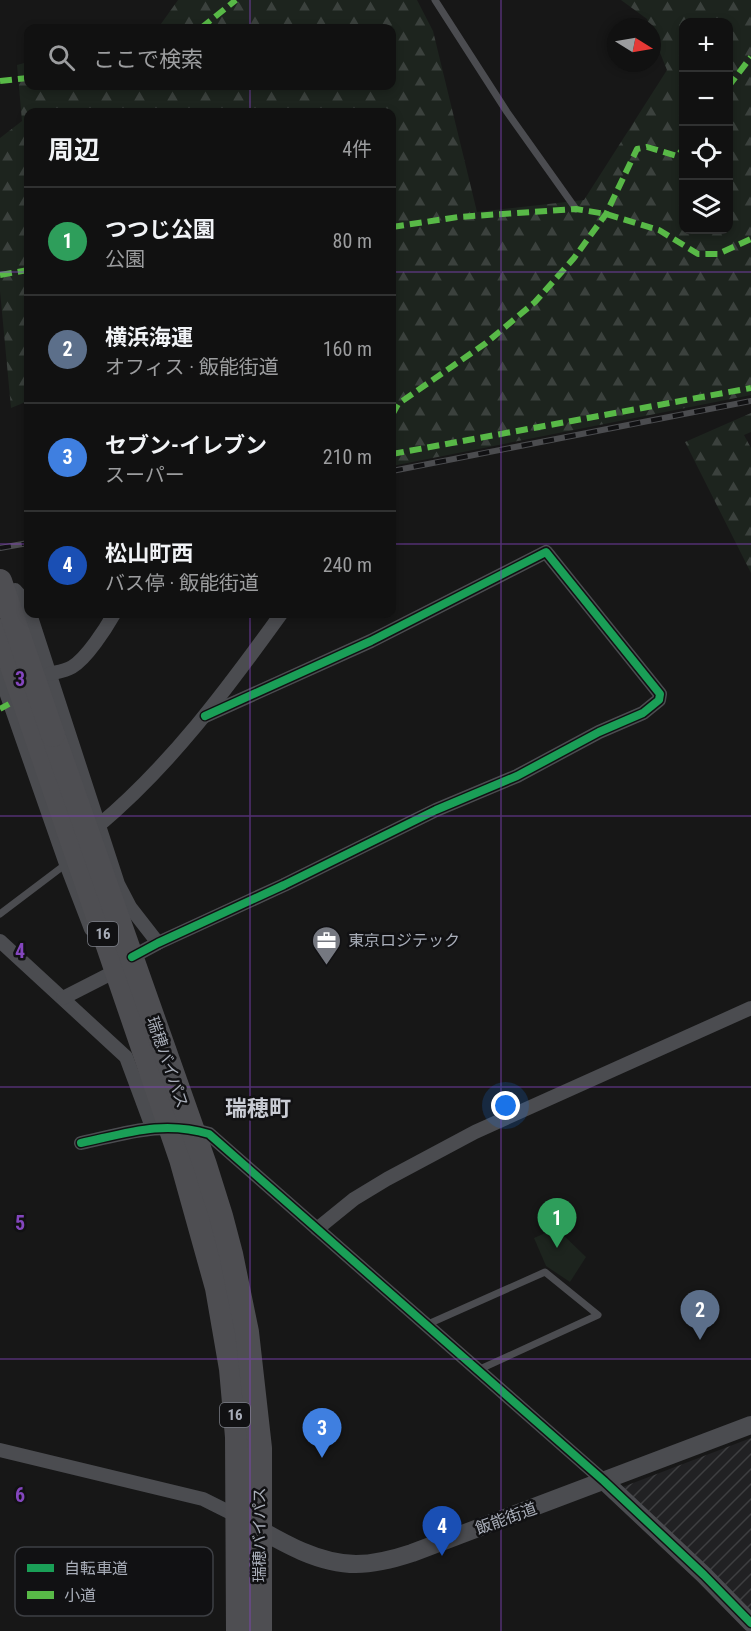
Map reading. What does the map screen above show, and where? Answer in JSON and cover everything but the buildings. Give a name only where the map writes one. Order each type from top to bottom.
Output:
[{"type":"highway","name":"瑞穂バイパス","points":[[0,581],[115,980],[171,1128],[205,1165],[231,1254],[247,1332],[260,1448],[260,1631]]},
{"type":"highway","name":"瑞穂バイパス","points":[[0,631],[46,737],[132,957],[171,1128],[201,1228],[222,1316],[231,1369],[235,1414],[238,1631]]},
{"type":"street","points":[[132,957],[436,810],[517,776],[599,732],[643,713],[659,700],[660,694],[546,552],[371,641],[205,716]]},
{"type":"street","points":[[0,593],[15,590],[24,600]]},
{"type":"street","points":[[31,618],[118,884],[127,902],[158,943]]},
{"type":"street","points":[[49,674],[75,665],[103,632],[112,618]]},
{"type":"street","points":[[98,826],[145,782],[205,716],[278,618]]},
{"type":"street","points":[[0,675],[66,864],[115,980],[63,998]]},
{"type":"street","points":[[0,941],[126,1057],[171,1128]]},
{"type":"street","points":[[317,1229],[354,1199],[475,1132],[751,1008]]},
{"type":"street","points":[[81,1143],[171,1128],[209,1134],[604,1481],[704,1575],[751,1623]]},
{"type":"street","name":"飯能街道","points":[[237,1516],[315,1557],[346,1564],[376,1562],[412,1553],[751,1425]]},
{"type":"street","points":[[0,1450],[202,1499],[237,1516]]},
{"type":"lane","points":[[435,0],[507,112],[576,209]]},
{"type":"lane","points":[[0,914],[66,864]]},
{"type":"lane","points":[[426,1325],[546,1272],[598,1315],[477,1370]]},
{"type":"shaded area","points":[[751,1438],[751,1613],[620,1488]]},
{"type":"green space","points":[[178,0],[417,0],[433,31],[477,212],[584,200],[667,70],[661,55],[661,18],[646,18],[621,0],[751,0],[751,395],[396,465],[396,108],[24,108],[24,403],[11,408],[0,291],[0,138],[22,121],[17,65],[24,63],[24,90],[396,90],[396,24],[161,24]]},
{"type":"green space","points":[[751,413],[751,432],[744,435],[751,448],[751,573],[685,442]]},
{"type":"green space","points":[[556,1228],[586,1257],[570,1282],[546,1266],[534,1238]]},
{"type":"railway","points":[[396,470],[751,401]]},
{"type":"railway","points":[[0,548],[24,544]]},
{"type":"marked path","points":[[206,24],[236,0]]},
{"type":"marked path","points":[[733,80],[751,57]]},
{"type":"marked path","points":[[0,81],[24,78]]},
{"type":"marked path","points":[[396,408],[398,404],[486,343],[535,302],[574,258],[606,214],[637,149],[647,147],[677,156],[679,154]]},
{"type":"marked path","points":[[396,226],[458,217],[576,209],[606,214],[659,230],[698,254],[718,254],[751,239]]},
{"type":"marked path","points":[[0,275],[24,271]]},
{"type":"marked path","points":[[396,453],[751,388]]},
{"type":"marked path","points":[[0,709],[9,704]]},
{"type":"cycle path","points":[[132,957],[436,810],[517,776],[599,732],[643,713],[659,700],[660,694],[546,552],[371,641],[205,716]]},
{"type":"cycle path","points":[[81,1143],[160,1128],[176,1128],[209,1134],[604,1481],[704,1575],[751,1623]]},
{"type":"place","name":"東京ロジテック","points":[[327,966]]},
{"type":"place","name":"つつじ公園","points":[[557,1248]]},
{"type":"place","name":"横浜海運","points":[[700,1340]]},
{"type":"place","name":"セブン-イレブン","points":[[322,1458]]},
{"type":"place","name":"松山町西","points":[[442,1556]]},
{"type":"district","name":"瑞穂町","points":[[258,1108]]}]
